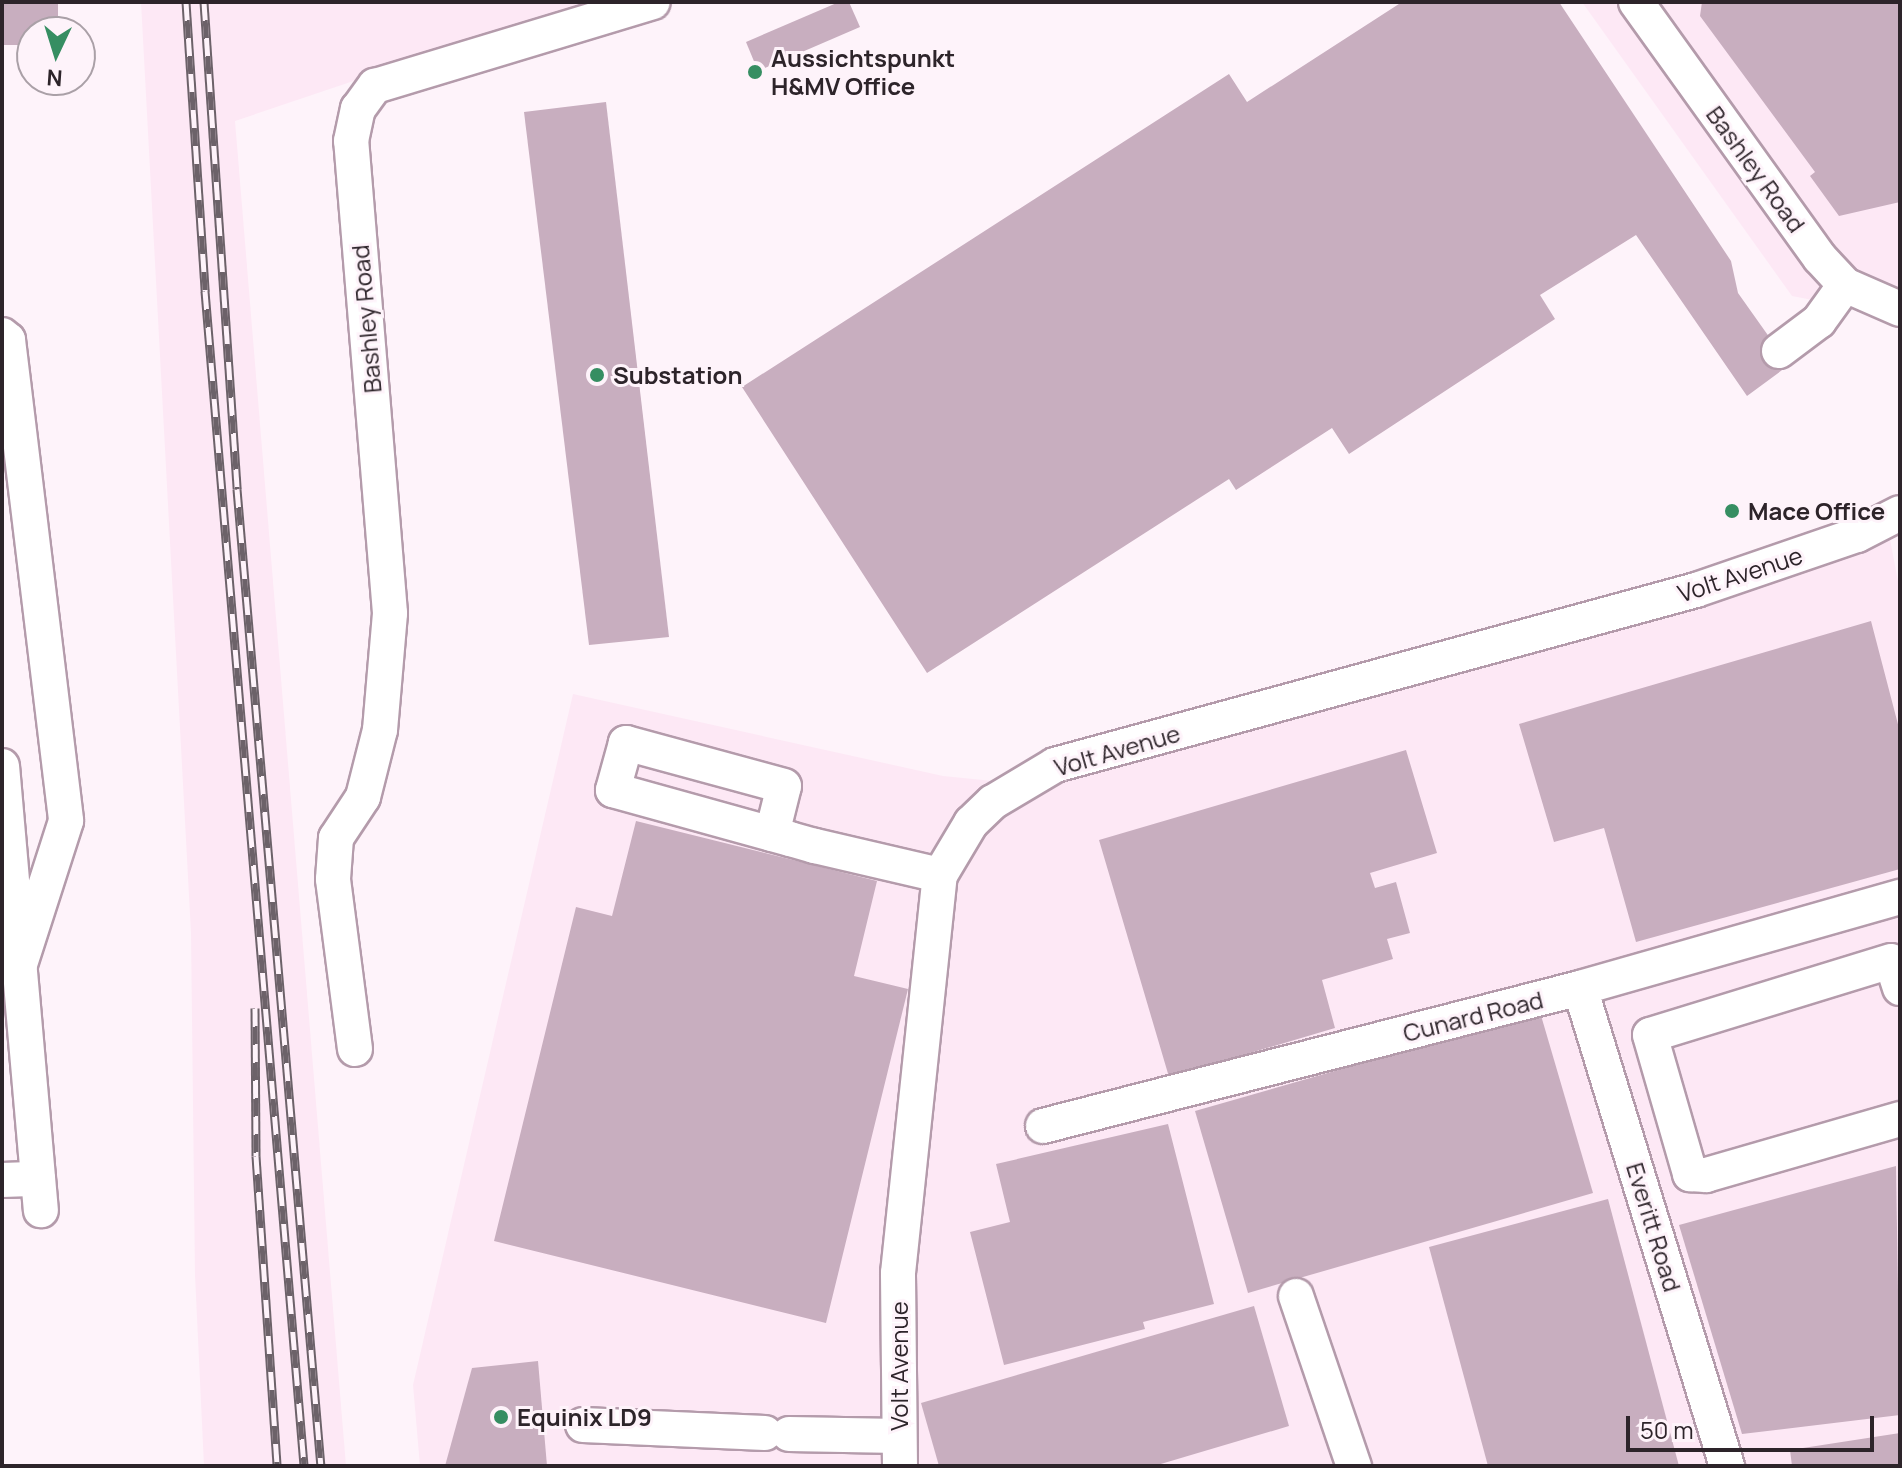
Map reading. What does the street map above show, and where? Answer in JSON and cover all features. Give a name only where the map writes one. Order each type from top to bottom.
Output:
[{"type":"street","name":"Bashley Road","points":[[355,1049],[333,879],[336,838],[363,797],[380,730],[389,651],[351,141],[358,109],[375,86],[653,2]]},
{"type":"street","name":"Bashley Road","points":[[1636,2],[1845,285],[1900,309]]},
{"type":"street","points":[[1779,351],[1819,321],[1845,285]]},
{"type":"street","points":[[2,335],[8,340],[66,821],[20,964]]},
{"type":"street","name":"Volt Avenue","points":[[899,1451],[898,1273],[940,875],[982,812],[1055,765],[1696,590],[1857,535],[1900,513]]},
{"type":"street","points":[[2,766],[6,865],[20,964],[40,1195],[2,1180]]},
{"type":"street","points":[[772,834],[940,875]]},
{"type":"street","name":"Cunard Road","points":[[1043,1126],[1580,988],[1900,897]]},
{"type":"street","points":[[1900,988],[1891,961],[1650,1035],[1690,1174],[1706,1175],[1900,1119]]},
{"type":"street","name":"Everitt Road","points":[[1580,988],[1727,1466]]},
{"type":"street","points":[[1296,1296],[1354,1466]]},
{"type":"street","points":[[583,1425],[777,1433],[899,1451]]},
{"type":"shaded area","points":[[141,2],[588,2],[235,121],[346,1466],[204,1466],[195,1275],[191,933]]},
{"type":"shaded area","points":[[1582,2],[1900,2],[1900,317],[1792,296]]},
{"type":"shaded area","points":[[1889,534],[1900,592],[1900,1466],[420,1466],[413,1385],[573,694],[943,776],[1043,786]]},
{"type":"building","points":[[2,2],[58,2],[58,16],[16,16],[16,45],[2,45]]},
{"type":"building","points":[[839,2],[849,2],[860,27],[758,71],[746,42]]},
{"type":"building","points":[[1402,2],[1559,2],[1731,261],[1738,293],[1789,365],[1747,396],[1636,235],[1540,295],[1555,319],[1349,454],[1332,428],[1236,490],[1229,479],[927,673],[742,387],[1229,74],[1247,102]]},
{"type":"building","points":[[1702,2],[1900,2],[1900,202],[1839,216],[1810,176],[1815,172],[1700,16]]},
{"type":"building","name":"Substation","points":[[606,102],[669,637],[589,645],[524,112]]},
{"type":"building","points":[[1871,621],[1900,732],[1900,869],[1636,942],[1604,828],[1554,842],[1519,724]]},
{"type":"building","points":[[1406,750],[1437,853],[1370,873],[1375,888],[1396,882],[1410,933],[1387,939],[1393,959],[1322,980],[1335,1028],[1169,1077],[1099,840]]},
{"type":"building","points":[[636,821],[877,881],[854,976],[908,989],[826,1323],[494,1241],[576,907],[612,916]]},
{"type":"building","points":[[1540,1012],[1593,1193],[1248,1293],[1195,1111]]},
{"type":"building","points":[[1168,1124],[1214,1304],[1143,1322],[1145,1329],[1004,1365],[970,1232],[1010,1222],[996,1164]]},
{"type":"building","points":[[1896,1166],[1900,1415],[1742,1434],[1679,1225]]},
{"type":"building","points":[[1608,1199],[1679,1466],[1488,1466],[1429,1247]]},
{"type":"building","points":[[1254,1306],[1289,1426],[1154,1466],[939,1466],[921,1403]]},
{"type":"building","name":"Equinix LD9","points":[[538,1361],[547,1466],[445,1466],[472,1368]]},
{"type":"building","points":[[1900,1433],[1900,1466],[1792,1466],[1790,1450]]},
{"type":"railway","points":[[186,2],[205,291],[304,1466]]},
{"type":"railway","points":[[204,2],[237,489],[321,1466]]},
{"type":"railway","points":[[255,1008],[256,1156],[277,1466]]},
{"type":"place","name":"Aussichtspunkt H&MV Office","points":[[755,72]]},
{"type":"place","name":"Substation","points":[[597,375]]},
{"type":"place","name":"Mace Office","points":[[1732,511]]},
{"type":"place","name":"Equinix LD9","points":[[501,1417]]}]
